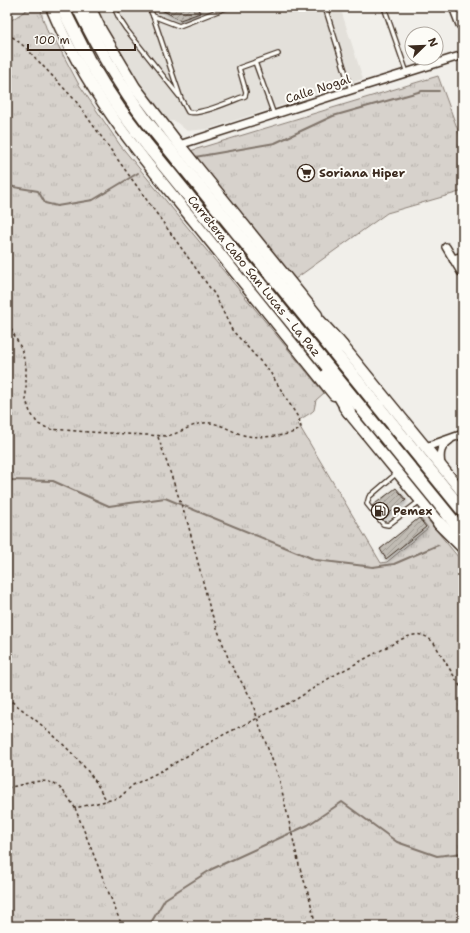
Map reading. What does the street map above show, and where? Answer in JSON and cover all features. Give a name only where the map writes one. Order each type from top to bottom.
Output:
[{"type":"highway","name":"Carretera Cabo San Lucas - La Paz","points":[[62,7],[88,59],[119,108],[147,145],[463,533]]},
{"type":"highway","name":"Carretera Cabo San Lucas - La Paz","points":[[78,7],[91,34],[110,67],[159,137],[463,511]]},
{"type":"highway","points":[[246,244],[279,275],[342,346]]},
{"type":"highway","points":[[298,330],[309,352],[326,372],[349,412]]},
{"type":"highway","points":[[439,523],[463,547]]},
{"type":"main road","points":[[50,7],[71,51],[92,88],[111,117],[463,552]]},
{"type":"main road","points":[[90,7],[101,30],[135,87],[179,145],[463,493]]},
{"type":"street","points":[[453,7],[460,25],[463,26]]},
{"type":"street","name":"Calle Nogal","points":[[179,145],[463,56]]},
{"type":"street","points":[[446,247],[461,272]]},
{"type":"street","points":[[453,259],[463,256]]},
{"type":"street","points":[[423,445],[429,446],[463,434]]},
{"type":"street","points":[[442,467],[439,455],[441,449],[445,444],[454,438]]},
{"type":"lane","points":[[114,7],[126,29],[182,99]]},
{"type":"lane","points":[[150,7],[182,99],[188,112],[193,114],[245,96],[246,92],[239,68],[278,54]]},
{"type":"lane","points":[[153,16],[179,26],[228,7]]},
{"type":"lane","points":[[324,7],[351,90]]},
{"type":"lane","points":[[384,7],[407,73]]},
{"type":"lane","points":[[255,62],[274,114]]},
{"type":"lane","points":[[398,472],[369,497],[367,504],[370,509],[383,524],[388,525],[420,500]]},
{"type":"path","points":[[7,34],[26,48],[75,100],[215,295],[232,330],[270,372],[301,424],[300,430],[289,434],[263,437],[248,436],[211,422],[202,423],[171,435],[157,436],[50,429],[38,424],[30,412],[26,400],[26,366],[21,348],[10,327],[7,317]]},
{"type":"path","points":[[157,436],[188,524],[210,609],[230,663],[249,693],[260,730],[279,778],[299,865],[309,896],[316,926]]},
{"type":"path","points":[[75,808],[119,798],[134,784],[161,771],[198,748],[257,717],[288,703],[331,677],[402,638],[412,635],[419,634],[428,637],[434,643],[463,692]]},
{"type":"path","points":[[7,698],[45,728],[84,766],[94,779],[107,801]]},
{"type":"path","points":[[7,788],[41,780],[49,781],[59,787],[68,796],[75,808],[122,926]]},
{"type":"shaded area","points":[[96,7],[340,7],[363,79],[208,129],[187,131],[175,121],[168,121],[162,115],[124,58]]},
{"type":"green space","points":[[31,7],[41,7],[42,16],[48,33],[53,36],[78,83],[120,145],[324,393],[316,400],[314,410],[297,422],[381,563],[387,562],[428,528],[416,513],[423,514],[463,563],[463,926],[7,926],[7,23]]},
{"type":"green space","points":[[438,76],[463,144],[463,191],[387,213],[295,279],[190,151]]},
{"type":"building","points":[[161,7],[197,7],[200,13],[180,20],[162,10]]},
{"type":"building","points":[[463,464],[463,479],[457,466]]},
{"type":"building","points":[[396,488],[406,500],[382,519],[372,506]]},
{"type":"building","points":[[419,518],[426,527],[386,559],[380,549]]},
{"type":"waterway","points":[[195,157],[275,143],[333,116],[422,91],[439,91]]},
{"type":"waterway","points":[[7,188],[8,186],[38,191],[45,203],[57,206],[93,200],[138,173]]},
{"type":"waterway","points":[[7,480],[53,481],[109,506],[165,498],[316,560],[373,567],[394,564],[438,545]]},
{"type":"waterway","points":[[149,926],[165,899],[212,869],[308,825],[342,802],[397,842],[437,856],[463,853]]},
{"type":"place","name":"Soriana Hiper","points":[[306,173]]},
{"type":"place","name":"Pemex","points":[[380,511]]}]
